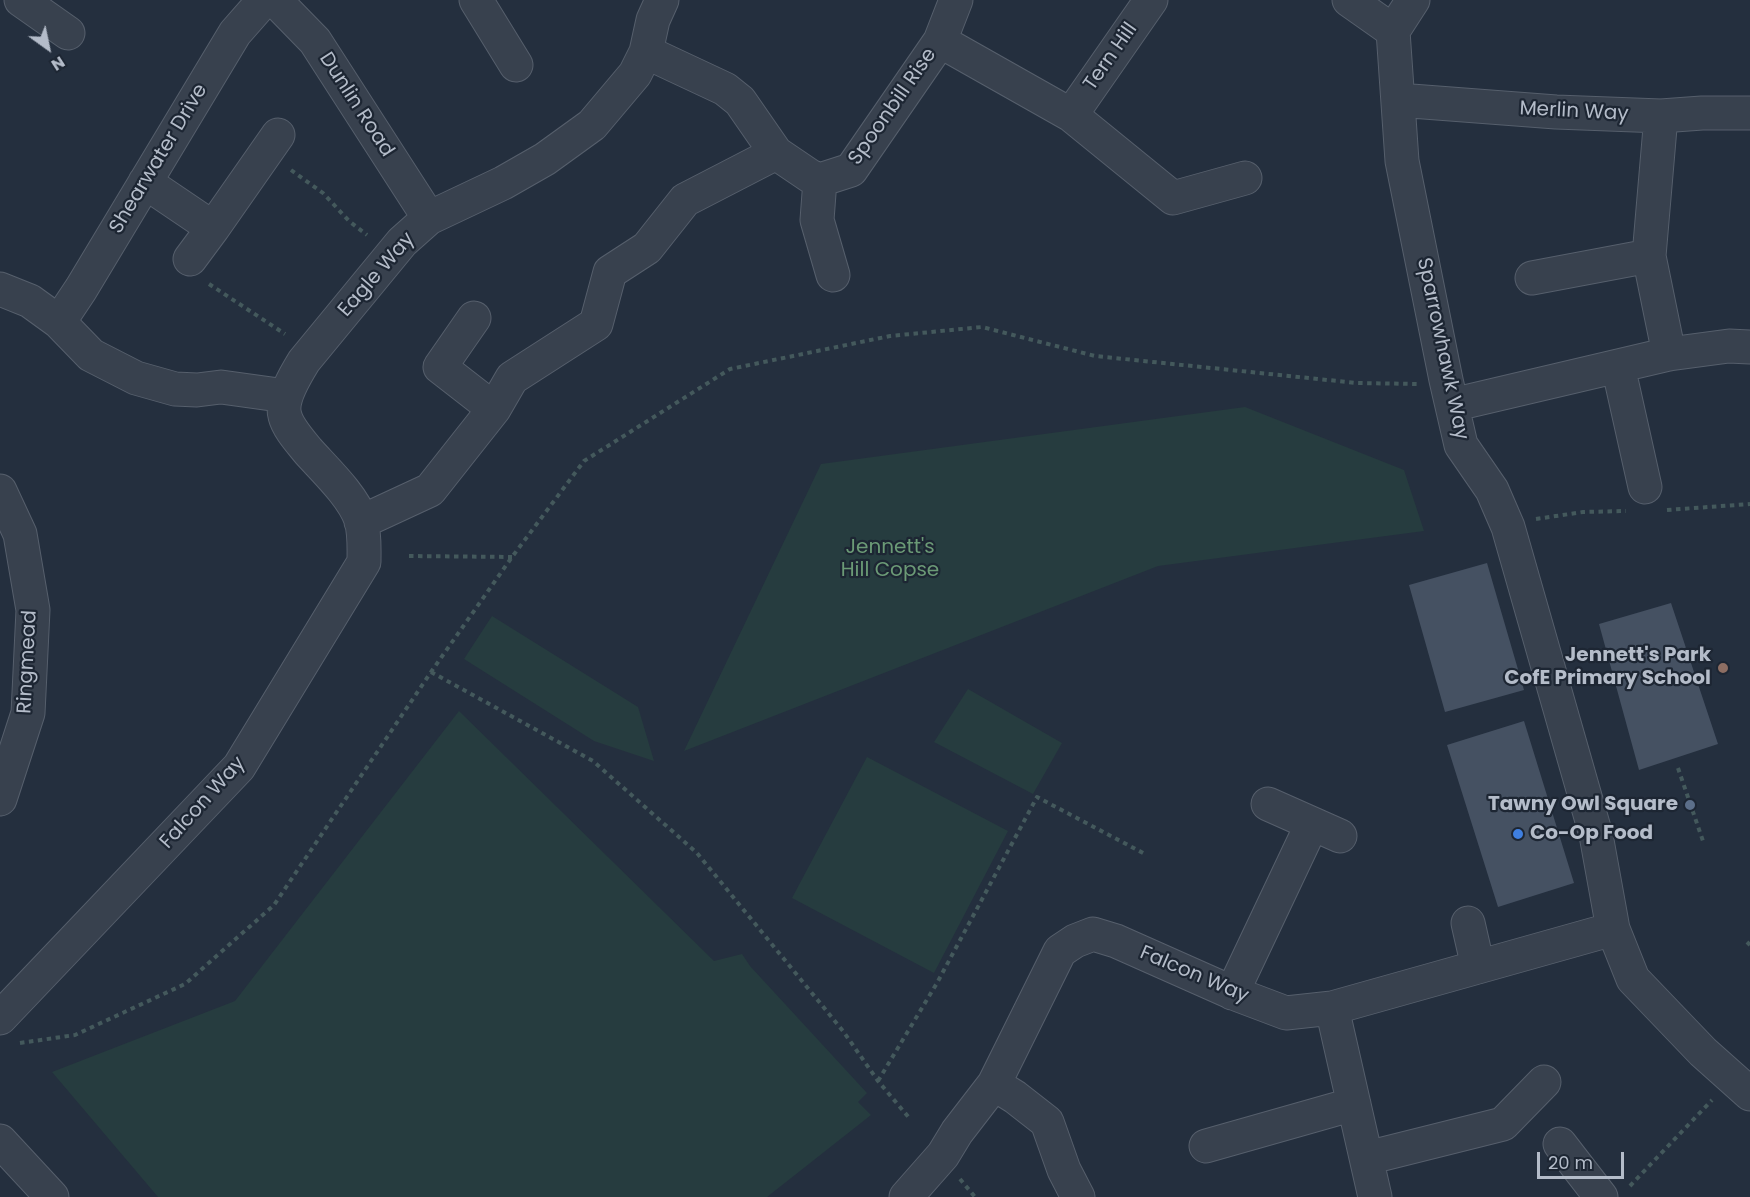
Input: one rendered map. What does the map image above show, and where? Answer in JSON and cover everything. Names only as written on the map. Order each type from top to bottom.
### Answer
[{"type":"street","name":"Shearwater Drive","points":[[59,322],[235,33],[264,0]]},
{"type":"street","name":"Dunlin Road","points":[[275,0],[315,41],[429,218]]},
{"type":"street","points":[[476,0],[516,65]]},
{"type":"street","name":"Eagle Way","points":[[286,396],[304,360],[402,242],[429,218],[503,183],[545,159],[592,125],[635,74],[646,52],[662,0]]},
{"type":"street","points":[[940,41],[956,0]]},
{"type":"street","name":"Tern Hill","points":[[1071,115],[1151,0]]},
{"type":"street","points":[[1349,0],[1393,31],[1413,0]]},
{"type":"street","points":[[30,2],[68,33]]},
{"type":"street","name":"Sparrowhawk Way","points":[[1393,31],[1402,161],[1461,445],[1492,490],[1508,527],[1596,835],[1613,929],[1633,979],[1703,1052],[1750,1094]]},
{"type":"street","name":"Spoonbill Rise","points":[[820,180],[851,170],[940,41],[1071,115],[1173,198],[1245,178]]},
{"type":"street","points":[[646,52],[725,89],[740,101],[776,153],[810,176],[820,180],[817,220],[833,275]]},
{"type":"street","name":"Merlin Way","points":[[1398,100],[1556,112],[1661,116],[1750,113]]},
{"type":"street","points":[[1661,116],[1650,256],[1669,354]]},
{"type":"street","points":[[190,259],[272,144]]},
{"type":"street","points":[[0,290],[30,301],[59,322],[91,356],[156,385],[197,390],[221,387],[286,396],[284,415],[298,439],[355,507],[361,522],[430,490],[494,409],[512,378],[596,324],[610,272],[647,248],[685,200],[776,153]]},
{"type":"street","points":[[145,182],[213,228]]},
{"type":"street","points":[[1532,278],[1650,256]]},
{"type":"street","points":[[474,318],[440,368],[494,409]]},
{"type":"street","points":[[1452,405],[1669,354],[1729,346],[1750,347]]},
{"type":"street","points":[[1618,366],[1646,487]]},
{"type":"street","name":"Ringmead","points":[[0,491],[20,534],[33,610],[28,713],[0,799]]},
{"type":"street","name":"Falcon Way","points":[[7,1031],[239,767],[364,562],[365,540],[361,522]]},
{"type":"street","points":[[1232,993],[1326,830],[1268,804]]},
{"type":"street","points":[[1468,923],[1478,967]]},
{"type":"street","name":"Falcon Way","points":[[906,1197],[943,1155],[957,1132],[994,1084],[1060,951],[1075,940],[1093,934],[1116,941],[1232,993],[1286,1013],[1332,1008],[1613,929]]},
{"type":"street","points":[[1332,1008],[1375,1197]]},
{"type":"street","points":[[1367,1158],[1503,1124],[1544,1082]]},
{"type":"street","points":[[994,1084],[1047,1122],[1064,1170],[1078,1197]]},
{"type":"street","points":[[1206,1146],[1354,1104]]},
{"type":"street","points":[[0,1141],[52,1197]]},
{"type":"street","points":[[1560,1144],[1614,1193]]},
{"type":"path","points":[[272,144],[367,235]]},
{"type":"path","points":[[190,259],[208,283],[287,335]]},
{"type":"path","points":[[7,1031],[75,1035],[184,984],[274,905],[431,672],[512,557],[584,461],[730,369],[891,336],[982,327],[1095,356],[1357,383],[1423,384]]},
{"type":"path","points":[[409,556],[512,557]]},
{"type":"path","points":[[431,672],[593,760],[697,853],[843,1031],[878,1081],[911,1120]]},
{"type":"path","points":[[1678,768],[1704,844]]},
{"type":"path","points":[[878,1081],[938,983],[1037,797],[1144,854]]},
{"type":"path","points":[[1614,1193],[1718,1094]]},
{"type":"path","points":[[958,1176],[975,1197]]},
{"type":"green space","name":"Jennett's Hill Copse","points":[[1245,407],[1404,470],[1424,531],[1158,566],[684,751],[821,464]]},
{"type":"green space","points":[[492,616],[638,707],[654,761],[594,741],[464,659]]},
{"type":"green space","points":[[968,689],[1062,743],[1033,794],[934,742]]},
{"type":"green space","points":[[459,711],[714,961],[742,954],[750,966],[867,1093],[858,1102],[871,1115],[767,1197],[158,1197],[52,1072],[235,1001]]},
{"type":"green space","points":[[867,757],[1008,831],[934,973],[792,898]]},
{"type":"building","points":[[1487,563],[1524,690],[1445,712],[1409,585]]},
{"type":"building","points":[[1671,603],[1718,744],[1639,770],[1599,624]]},
{"type":"building","points":[[1524,721],[1574,883],[1498,907],[1447,745]]},
{"type":"place","name":"Jennett's Park CofE Primary School","points":[[1723,668]]},
{"type":"place","name":"Tawny Owl Square","points":[[1690,805]]},
{"type":"place","name":"Co-Op Food","points":[[1518,834]]}]
